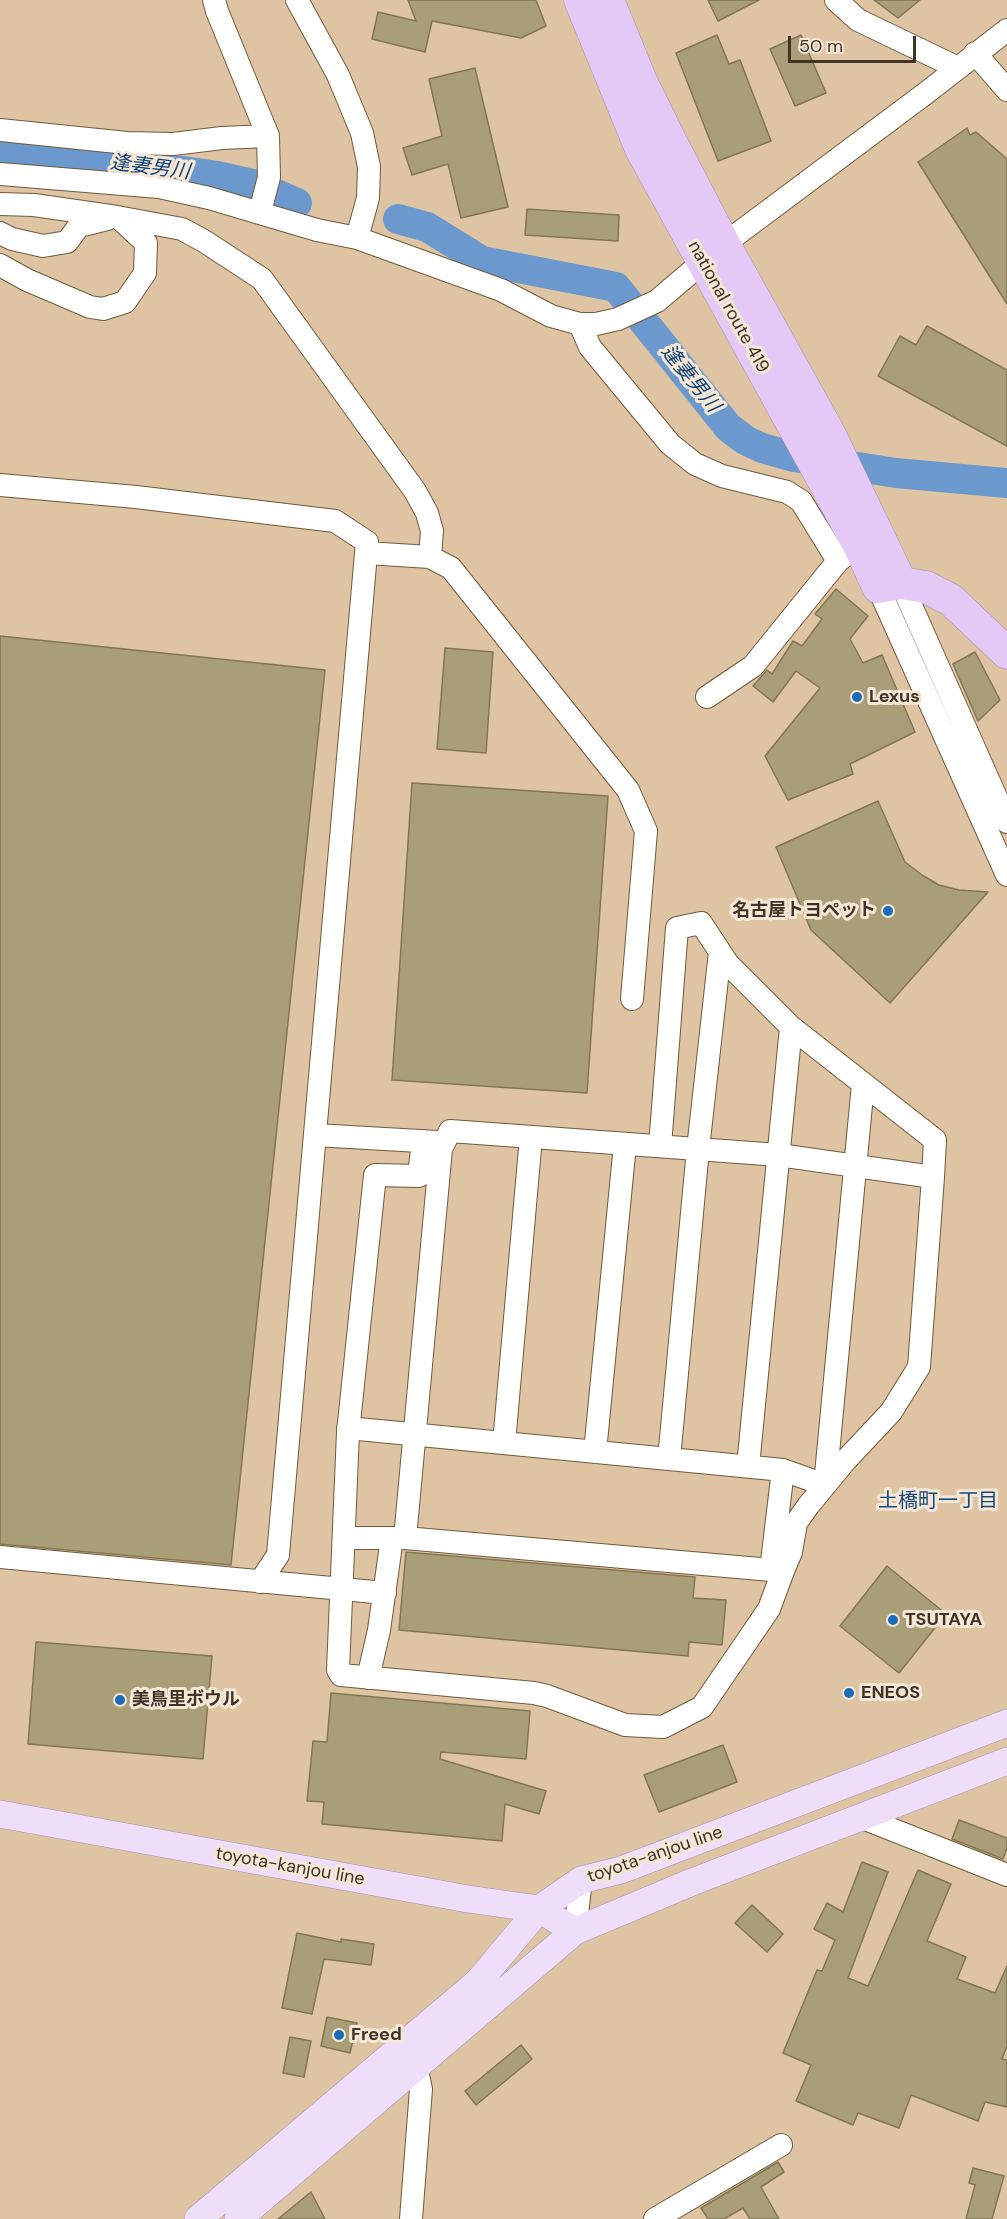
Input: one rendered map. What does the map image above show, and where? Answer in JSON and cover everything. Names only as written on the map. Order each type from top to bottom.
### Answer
[{"type":"highway","name":"national route 419","points":[[580,0],[641,149],[713,252],[828,431],[841,487],[848,553],[890,585]]},
{"type":"highway","name":"national route 419","points":[[608,0],[713,252],[794,428],[841,487],[890,585]]},
{"type":"highway","points":[[890,585],[926,587],[951,600],[1007,653]]},
{"type":"main road","name":"toyota-anjou line","points":[[198,2219],[478,1982],[539,1909],[581,1881],[621,1870],[1007,1723]]},
{"type":"main road","name":"toyota-anjou line","points":[[238,2219],[575,1931],[692,1882],[1007,1761]]},
{"type":"main road","name":"toyota-kanjou line","points":[[0,1814],[468,1899],[539,1909],[575,1931]]},
{"type":"street","points":[[214,0],[267,136],[269,177],[262,206]]},
{"type":"street","points":[[297,0],[338,75],[362,133],[369,167],[368,198],[357,238]]},
{"type":"street","points":[[836,0],[858,20],[957,68]]},
{"type":"street","points":[[0,174],[159,187],[262,206],[317,230],[357,238],[501,290],[551,316],[588,324],[618,319],[657,301],[713,252],[1007,30]]},
{"type":"street","points":[[975,53],[1007,90]]},
{"type":"street","points":[[0,130],[150,144],[267,136]]},
{"type":"street","points":[[0,204],[34,205],[117,216],[182,229],[262,279],[415,491],[427,513],[432,531],[430,557]]},
{"type":"street","points":[[0,233],[12,239],[43,246],[67,242],[79,226],[117,216]]},
{"type":"street","points":[[0,265],[27,280],[90,307],[103,309],[125,302],[145,273],[146,243],[117,216]]},
{"type":"street","points":[[588,324],[590,347],[670,444],[695,464],[722,476],[787,492],[801,501],[848,553],[753,666],[707,697]]},
{"type":"street","points":[[0,485],[136,497],[335,521],[367,542],[278,1555],[260,1582]]},
{"type":"street","points":[[366,553],[430,557],[451,568],[628,790],[646,831],[632,999]]},
{"type":"street","points":[[890,585],[1007,822]]},
{"type":"street","points":[[890,585],[1007,875]]},
{"type":"street","points":[[660,1146],[677,928],[701,923],[728,963],[790,1027],[935,1140],[919,1367],[891,1412],[825,1485],[796,1523],[791,1552],[777,1571]]},
{"type":"street","points":[[669,1459],[698,1149],[720,952]]},
{"type":"street","points":[[748,1466],[790,1027]]},
{"type":"street","points":[[825,1485],[863,1084]]},
{"type":"street","points":[[315,1135],[434,1142],[450,1131],[779,1155],[933,1177]]},
{"type":"street","points":[[504,1443],[531,1137]]},
{"type":"street","points":[[368,1678],[399,1538],[415,1435],[429,1177],[441,1149],[434,1142]]},
{"type":"street","points":[[595,1452],[625,1144]]},
{"type":"street","points":[[429,1177],[375,1175],[348,1430],[338,1670],[341,1675],[534,1693],[625,1725],[663,1727],[702,1707],[769,1609],[777,1571],[783,1470]]},
{"type":"street","points":[[348,1430],[783,1470],[825,1485]]},
{"type":"street","points":[[344,1538],[399,1538],[777,1571]]},
{"type":"street","points":[[0,1557],[385,1593]]},
{"type":"street","points":[[863,1818],[1007,1875]]},
{"type":"street","points":[[575,1931],[581,1881]]},
{"type":"street","points":[[411,2219],[421,2090],[416,2066]]},
{"type":"street","points":[[655,2219],[781,2145]]},
{"type":"building","points":[[408,0],[536,0],[546,26],[521,38],[432,21],[425,52],[372,39],[378,12],[416,21]]},
{"type":"building","points":[[708,0],[759,0],[718,21]]},
{"type":"building","points":[[874,0],[920,0],[898,18]]},
{"type":"building","points":[[717,35],[729,64],[740,60],[771,141],[718,161],[676,53]]},
{"type":"building","points":[[801,35],[826,93],[795,106],[770,49]]},
{"type":"building","points":[[475,68],[508,207],[461,218],[448,164],[412,175],[403,148],[442,136],[429,79]]},
{"type":"building","points":[[967,128],[970,135],[976,132],[1007,159],[1007,304],[918,162]]},
{"type":"building","points":[[527,209],[619,215],[618,241],[525,235]]},
{"type":"building","points":[[927,326],[1007,370],[1007,446],[878,376],[900,336],[916,345]]},
{"type":"building","name":"Lexus","points":[[836,589],[868,616],[850,639],[863,663],[882,655],[915,732],[850,764],[853,774],[788,800],[765,756],[820,688],[796,671],[773,702],[753,686],[767,670],[772,674],[793,641],[802,646],[822,619],[815,614]]},
{"type":"building","points":[[0,636],[325,670],[231,1565],[0,1544]]},
{"type":"building","points":[[445,648],[493,652],[486,753],[437,749]]},
{"type":"building","points":[[975,652],[1000,700],[978,721],[953,664]]},
{"type":"building","points":[[412,783],[608,796],[587,1093],[392,1080]]},
{"type":"building","name":"名古屋トヨペット","points":[[878,801],[905,862],[939,885],[959,890],[988,892],[890,1003],[811,930],[776,847]]},
{"type":"building","points":[[406,1552],[695,1577],[693,1598],[726,1600],[722,1645],[689,1642],[688,1656],[399,1630]]},
{"type":"building","name":"TSUTAYA","points":[[887,1566],[946,1614],[899,1673],[840,1626]]},
{"type":"building","name":"美鳥里ボウル","points":[[36,1642],[212,1656],[203,1759],[28,1744]]},
{"type":"building","points":[[331,1693],[530,1711],[526,1759],[441,1752],[440,1759],[546,1791],[539,1814],[505,1804],[502,1841],[322,1824],[324,1802],[307,1801],[313,1741],[327,1742]]},
{"type":"building","points":[[723,1745],[737,1782],[659,1812],[644,1775]]},
{"type":"building","points":[[959,1820],[1007,1838],[1007,1848],[1003,1859],[952,1839]]},
{"type":"building","points":[[862,1862],[888,1872],[848,1978],[868,1986],[918,1870],[951,1884],[927,1941],[966,1957],[957,1979],[995,1993],[1007,1966],[1007,2046],[1002,2059],[1007,2060],[1007,2107],[985,2102],[978,2121],[911,2095],[899,2128],[858,2113],[853,2125],[796,2101],[811,2065],[783,2053],[817,1970],[822,1971],[835,1940],[814,1929],[827,1903],[843,1912]]},
{"type":"building","points":[[752,1905],[783,1934],[767,1952],[735,1923]]},
{"type":"building","points":[[297,1933],[341,1942],[341,1939],[374,1944],[371,1965],[324,1959],[312,2014],[282,2008]]},
{"type":"building","name":"Freed","points":[[327,2017],[357,2023],[350,2053],[321,2046]]},
{"type":"building","points":[[290,2037],[311,2041],[304,2077],[283,2073]]},
{"type":"building","points":[[521,2045],[532,2059],[476,2105],[465,2091]]},
{"type":"building","points":[[778,2162],[784,2172],[761,2187],[779,2219],[750,2219],[743,2208],[724,2219],[708,2219],[701,2208]]},
{"type":"building","points":[[973,2168],[1004,2176],[992,2219],[966,2219],[975,2185],[969,2183]]},
{"type":"building","points":[[311,2192],[325,2219],[278,2219]]},
{"type":"waterway","name":"逢妻男川","points":[[0,151],[113,167],[183,171],[218,176],[253,184],[297,203]]},
{"type":"waterway","name":"逢妻男川","points":[[398,219],[427,227],[482,261],[616,287],[728,427],[745,440],[762,448],[794,457],[896,473],[1007,483]]},
{"type":"place","name":"Lexus","points":[[857,697]]},
{"type":"place","name":"名古屋トヨペット","points":[[888,911]]},
{"type":"place","name":"TSUTAYA","points":[[893,1620]]},
{"type":"place","name":"ENEOS","points":[[849,1693]]},
{"type":"place","name":"美鳥里ボウル","points":[[120,1700]]},
{"type":"place","name":"Freed","points":[[339,2035]]},
{"type":"district","name":"土橋町一丁目","points":[[938,1502]]}]
